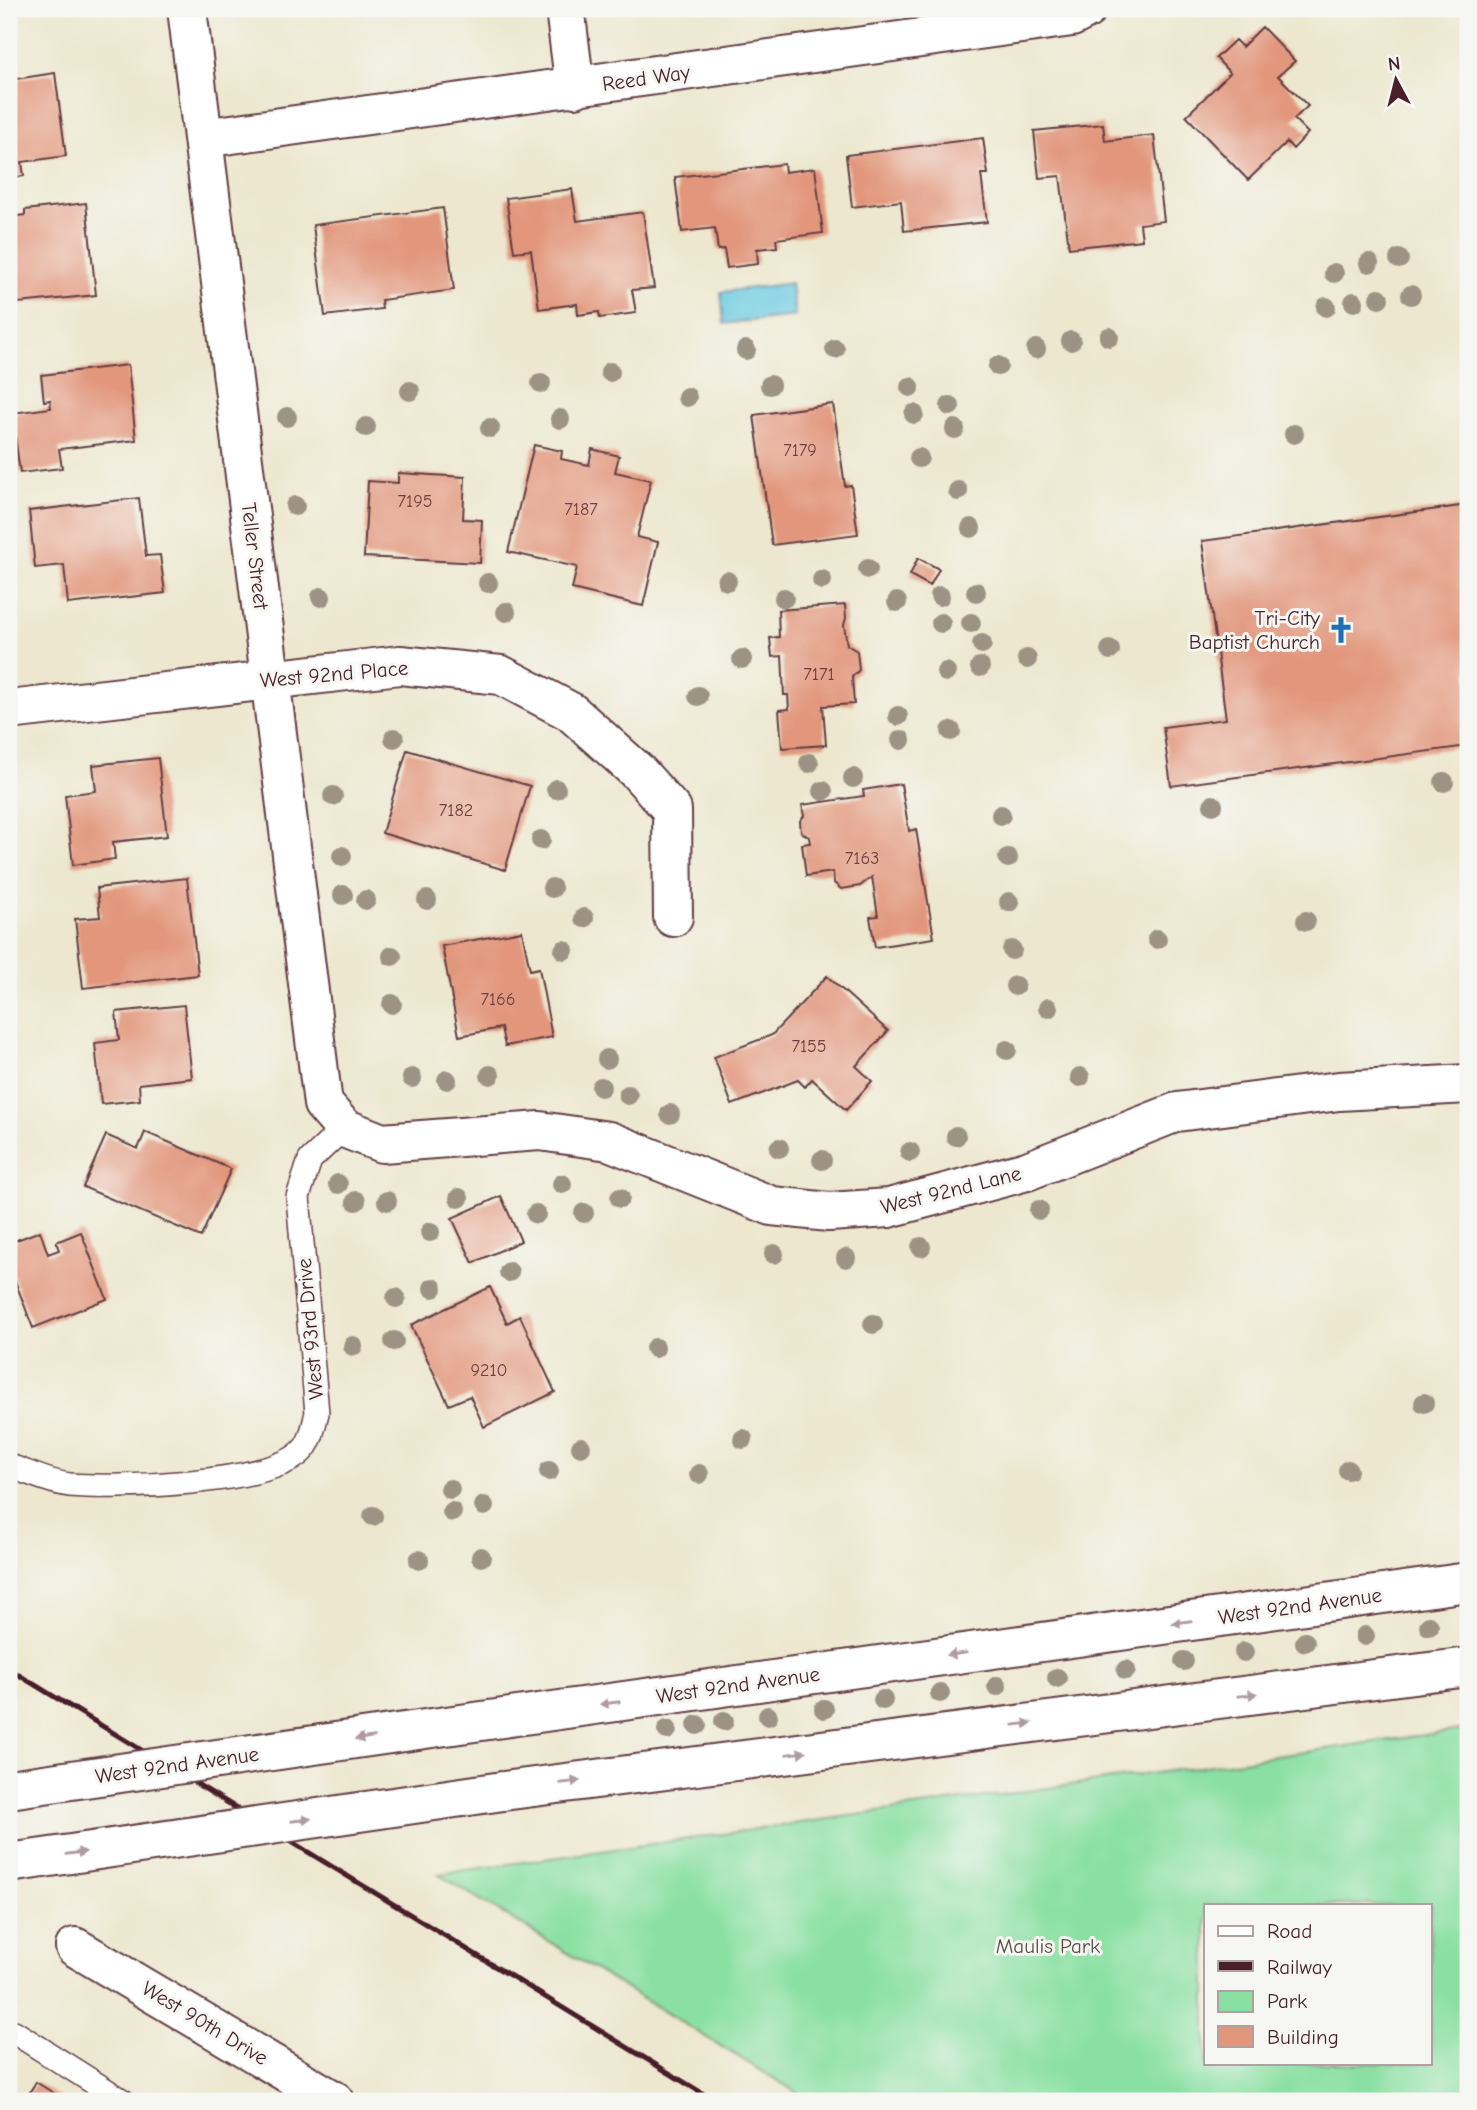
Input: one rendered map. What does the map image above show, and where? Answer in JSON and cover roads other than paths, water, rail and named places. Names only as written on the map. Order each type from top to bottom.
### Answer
[{"type":"street","name":"Teller Street","points":[[187,9],[271,679],[333,1116]]},
{"type":"street","points":[[565,9],[575,88]]},
{"type":"street","name":"Reed Way","points":[[203,138],[1072,17],[1087,9]]},
{"type":"street","name":"West 92nd Place","points":[[9,710],[400,665],[501,675],[571,712],[638,772],[672,810],[673,918]]},
{"type":"street","name":"West 92nd Lane","points":[[333,1116],[382,1143],[540,1131],[609,1141],[772,1206],[829,1212],[889,1208],[1027,1171],[1177,1112],[1339,1091],[1468,1083]]},
{"type":"street","name":"West 92nd Avenue","points":[[9,1789],[1468,1582]]},
{"type":"street","points":[[9,1863],[503,1791],[1468,1667]]},
{"type":"street","name":"West 90th Drive","points":[[75,1947],[335,2101]]},
{"type":"lane","name":"West 93rd Drive","points":[[9,1466],[67,1485],[128,1488],[203,1481],[267,1468],[299,1455],[309,1443],[317,1413],[298,1197],[310,1160],[333,1116]]},
{"type":"lane","points":[[9,2031],[123,2101]]},
{"type":"water","points":[[791,283],[795,316],[724,324],[721,292]]},
{"type":"railway","points":[[9,1669],[715,2101]]},
{"type":"place","name":"Tri-City Baptist Church","points":[[1341,630]]},
{"type":"park label","name":"Maulis Park","points":[[1048,1946]]}]
